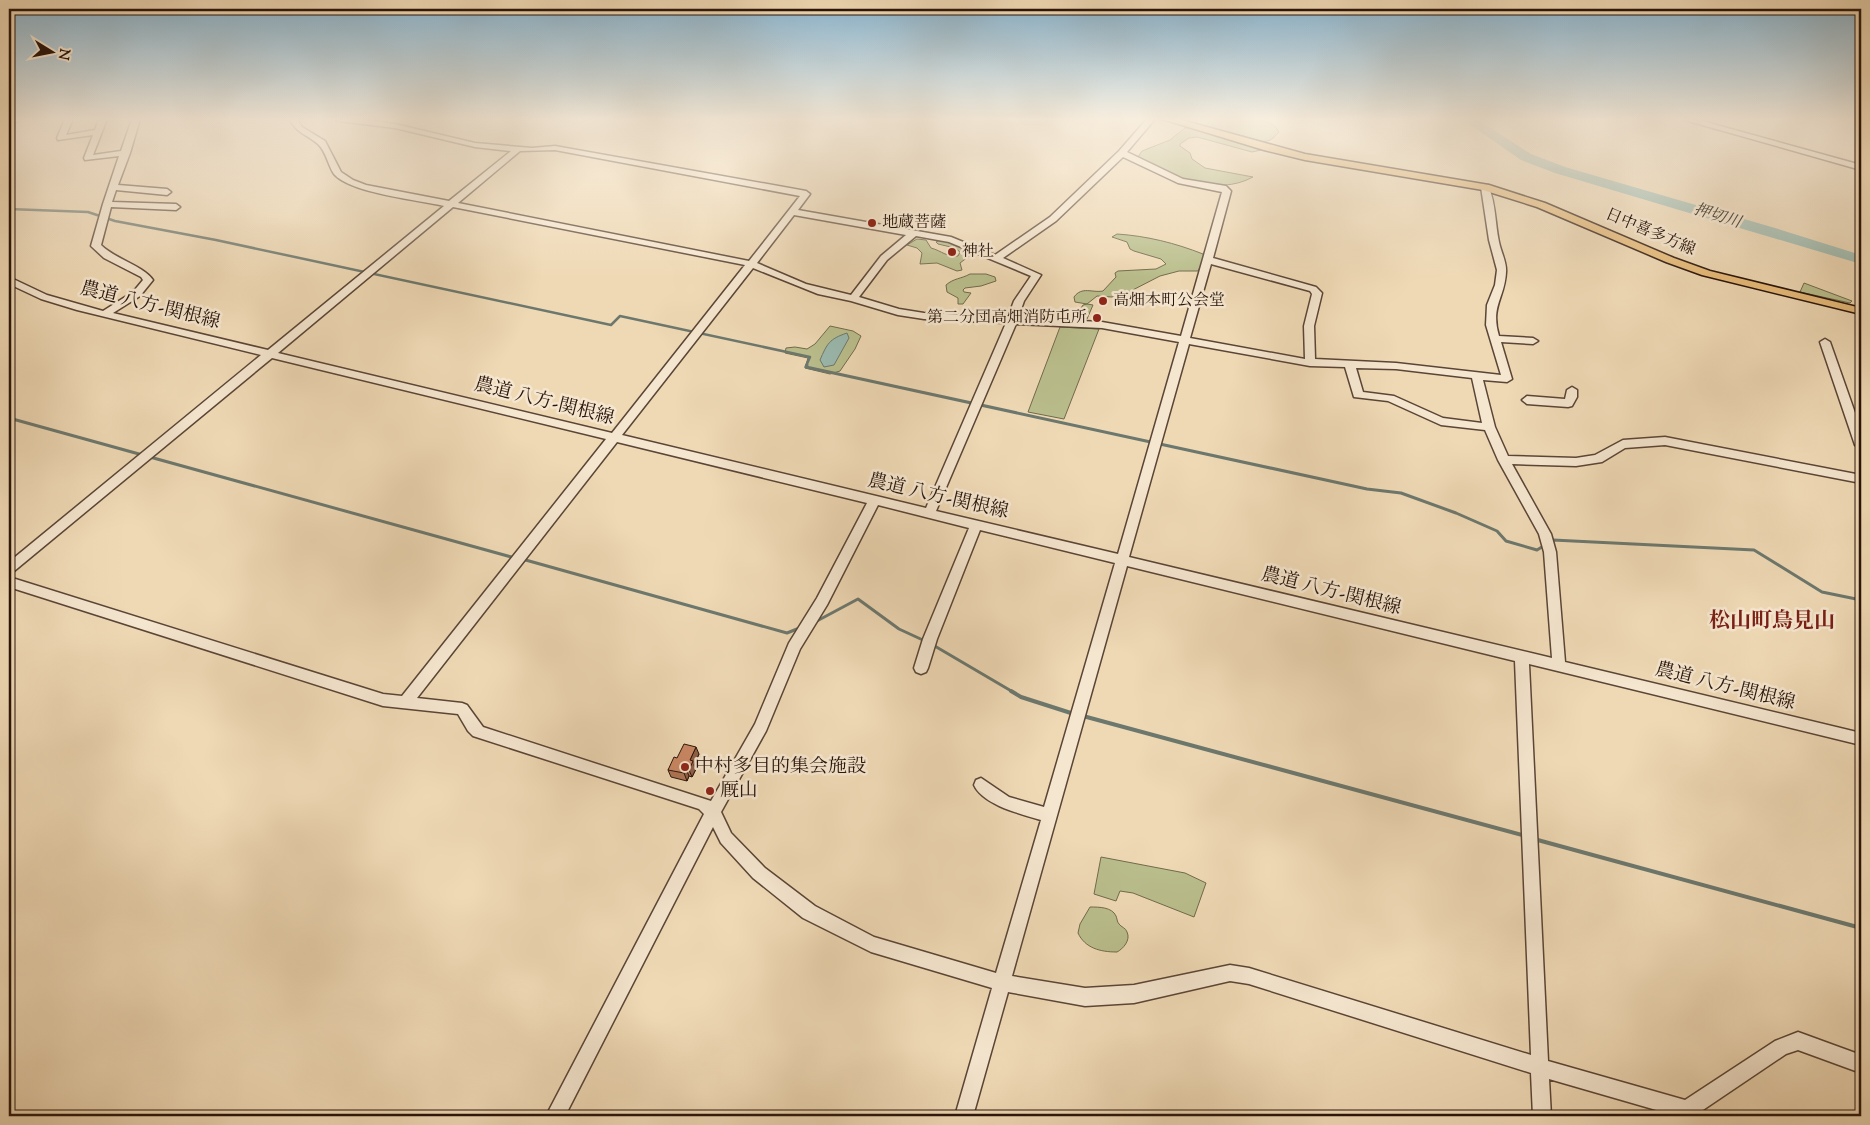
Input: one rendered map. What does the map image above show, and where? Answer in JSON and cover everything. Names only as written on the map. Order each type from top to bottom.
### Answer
[{"type":"main road","name":"日中喜多方線","points":[[1392,172],[1485,187],[1542,205],[1670,260],[1706,273],[1861,311]]},
{"type":"street","points":[[105,314],[137,293],[147,284],[148,280],[145,275],[107,256],[96,246],[107,204],[119,172]]},
{"type":"street","points":[[338,172],[350,182],[364,187],[752,264],[803,286],[853,298],[898,312],[924,316],[1102,325],[1310,363],[1404,366],[1477,377],[1507,379],[1491,325],[1492,305],[1500,285],[1502,270],[1494,240],[1485,187]]},
{"type":"street","points":[[9,569],[490,172]]},
{"type":"street","points":[[405,703],[806,194],[683,172]]},
{"type":"street","points":[[997,258],[1052,220],[1103,172]]},
{"type":"street","points":[[964,1116],[1228,191],[1223,188],[1181,181],[1161,172]]},
{"type":"street","points":[[113,187],[168,192]]},
{"type":"street","points":[[107,204],[176,207]]},
{"type":"street","points":[[793,212],[951,240],[1036,275],[1019,301],[929,514]]},
{"type":"street","points":[[853,298],[884,258],[913,234]]},
{"type":"street","points":[[1208,260],[1313,289],[1317,293],[1309,326],[1310,363]]},
{"type":"street","name":"農道 八方-関根線","points":[[9,280],[52,300],[105,314],[1861,739]]},
{"type":"street","points":[[1494,340],[1533,341]]},
{"type":"street","points":[[1825,342],[1861,445]]},
{"type":"street","points":[[1350,365],[1358,395],[1390,398],[1440,421],[1489,427]]},
{"type":"street","points":[[1477,377],[1489,427],[1531,512],[1545,534],[1550,552],[1558,666]]},
{"type":"street","points":[[1527,400],[1568,403],[1572,397],[1572,390]]},
{"type":"street","points":[[1504,460],[1576,462],[1598,459],[1623,444],[1664,441],[1861,479]]},
{"type":"street","points":[[555,1116],[713,812],[761,727],[794,647],[822,601],[874,501]]},
{"type":"street","points":[[921,668],[930,639],[976,525]]},
{"type":"street","points":[[9,582],[383,700],[462,709],[467,714],[470,727],[478,732],[704,804],[713,812],[726,838],[759,873],[809,912],[871,944],[1002,983],[1085,997],[1134,994],[1230,973],[1249,976],[1539,1067],[1687,1110],[1781,1047],[1798,1041],[1861,1064]]},
{"type":"street","points":[[1522,658],[1542,1116]]},
{"type":"street","points":[[981,785],[1005,802],[1050,816]]},
{"type":"green space","points":[[1167,172],[1224,172],[1253,177],[1239,183],[1210,185]]},
{"type":"green space","points":[[1117,234],[1139,236],[1171,243],[1203,254],[1205,258],[1198,271],[1179,271],[1160,276],[1123,295],[1112,297],[1097,296],[1087,304],[1075,302],[1074,297],[1084,291],[1103,291],[1116,277],[1115,273],[1118,271],[1156,269],[1166,264],[1161,259],[1130,249],[1127,242],[1112,237]]},
{"type":"green space","points":[[917,239],[926,240],[931,248],[950,256],[958,256],[960,252],[955,248],[936,242],[940,240],[948,241],[976,251],[960,263],[962,270],[957,271],[937,263],[920,264],[922,253],[917,248],[907,245]]},
{"type":"green space","points":[[970,274],[986,274],[995,277],[996,281],[981,286],[965,288],[964,292],[971,293],[963,304],[958,304],[958,298],[947,292],[946,285]]},
{"type":"green space","points":[[1804,283],[1852,301],[1850,303],[1800,292]]},
{"type":"green space","points":[[1083,305],[1093,305],[1087,319],[1079,319],[1077,314]]},
{"type":"green space","points":[[830,326],[853,331],[861,336],[855,349],[840,371],[830,374],[805,368],[808,358],[785,353],[786,348],[807,349],[815,344]]},
{"type":"green space","points":[[1060,327],[1099,329],[1064,419],[1028,412]]},
{"type":"green space","points":[[1101,857],[1185,873],[1206,883],[1194,917],[1133,893],[1120,891],[1116,901],[1094,894]]},
{"type":"green space","points":[[1090,907],[1105,908],[1112,911],[1118,923],[1126,931],[1128,935],[1127,941],[1119,951],[1099,950],[1089,946],[1081,938],[1078,933],[1080,924]]},
{"type":"water","points":[[847,333],[849,338],[834,365],[824,367],[820,360],[827,346],[832,340]]},
{"type":"building","points":[[684,744],[696,747],[690,760],[693,761],[689,770],[686,769],[684,773],[668,770],[674,757],[677,758]]},
{"type":"waterway","name":"押切川","points":[[1565,172],[1770,231],[1861,260]]},
{"type":"waterway","points":[[9,209],[88,212],[115,221],[216,240],[611,325],[620,316],[810,357],[806,366]]},
{"type":"waterway","points":[[807,365],[806,367],[1367,489],[1401,493],[1456,513],[1497,531],[1506,541],[1537,550],[1545,545]]},
{"type":"waterway","points":[[9,418],[515,558]]},
{"type":"waterway","points":[[1550,542],[1553,540],[1754,550],[1822,592],[1861,600]]},
{"type":"waterway","points":[[522,559],[787,633],[802,627]]},
{"type":"waterway","points":[[815,622],[858,599],[899,629],[925,641]]},
{"type":"waterway","points":[[933,645],[1013,692]]},
{"type":"waterway","points":[[1011,691],[1021,697],[1074,714]]},
{"type":"waterway","points":[[1083,716],[1526,836]]},
{"type":"waterway","points":[[1534,839],[1861,928]]},
{"type":"place","name":"地蔵菩薩","points":[[872,223]]},
{"type":"place","name":"神社","points":[[952,252]]},
{"type":"place","name":"高畑本町公会堂","points":[[1103,301]]},
{"type":"place","name":"第二分団高畑消防屯所","points":[[1097,318]]},
{"type":"place","name":"中村多目的集会施設","points":[[685,767]]},
{"type":"place","name":"厩山","points":[[710,791]]},
{"type":"district","name":"松山町鳥見山","points":[[1772,622]]}]
